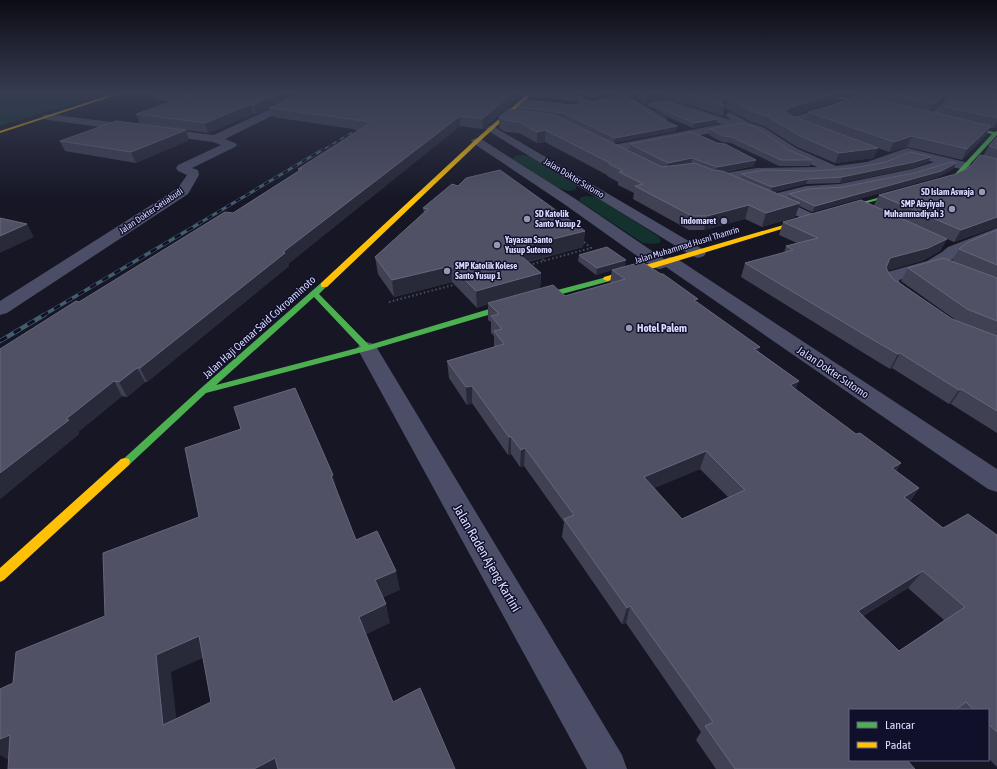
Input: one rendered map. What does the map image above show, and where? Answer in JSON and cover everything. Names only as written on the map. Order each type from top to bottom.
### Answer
[{"type":"main road","points":[[0,132],[10,129]]},
{"type":"main road","name":"Jalan Haji Oemar Said Cokroaminoto","points":[[0,576],[203,392],[315,294],[490,129]]},
{"type":"main road","points":[[977,129],[996,133]]},
{"type":"main road","name":"Jalan Muhammad Husni Thamrin","points":[[203,392],[367,348],[515,304],[665,263],[811,218],[944,181],[957,175],[996,133]]},
{"type":"main road","points":[[315,294],[367,348]]},
{"type":"street","points":[[138,129],[214,139],[239,129]]},
{"type":"street","name":"Jalan Dokter Sutomo","points":[[492,129],[698,253]]},
{"type":"street","points":[[681,129],[705,140]]},
{"type":"street","points":[[613,149],[716,129]]},
{"type":"street","points":[[761,129],[792,150],[834,169]]},
{"type":"street","name":"Jalan Dokter Setiabudi","points":[[0,309],[183,190],[193,175],[193,172],[182,168],[231,146],[214,139]]},
{"type":"street","name":"Jalan Dokter Sutomo","points":[[477,141],[997,482]]},
{"type":"street","points":[[599,143],[627,156]]},
{"type":"street","points":[[874,152],[888,158]]},
{"type":"street","points":[[692,170],[712,179],[744,173],[776,170],[834,169],[866,166],[879,163],[888,158],[907,152],[947,162],[986,163]]},
{"type":"street","points":[[757,160],[776,170]]},
{"type":"street","points":[[770,199],[806,190],[840,188],[914,172],[947,162]]},
{"type":"street","points":[[721,178],[742,187]]},
{"type":"street","points":[[756,193],[811,218]]},
{"type":"street","points":[[857,205],[877,215]]},
{"type":"street","points":[[920,306],[890,284],[890,277],[936,263],[949,255],[947,247],[997,233]]},
{"type":"street","points":[[936,263],[956,272]]},
{"type":"street","name":"Jalan Raden Ajeng Kartini","points":[[367,348],[608,769]]},
{"type":"path","points":[[526,266],[591,248],[579,239]]},
{"type":"path","points":[[535,253],[545,261]]},
{"type":"path","points":[[527,260],[533,264]]},
{"type":"path","points":[[389,302],[462,283]]},
{"type":"green space","points":[[515,156],[529,156],[577,186],[575,190],[569,191],[558,188],[513,159]]},
{"type":"green space","points":[[581,197],[597,197],[659,237],[661,240],[659,243],[643,243],[579,201]]},
{"type":"building","points":[[94,129],[186,130],[131,152],[60,141]]},
{"type":"building","points":[[361,129],[443,129],[283,252],[285,253],[140,368],[137,368],[119,382],[114,381],[66,419],[69,420],[0,473],[0,349],[76,301],[79,302],[225,212],[233,213],[302,169],[298,169]]},
{"type":"building","points":[[531,129],[584,129],[662,167],[695,163],[713,170],[722,171],[800,203],[766,213],[749,205],[707,216],[692,216],[635,186],[643,184],[619,172],[623,171],[609,164],[610,163],[545,130],[537,132]]},
{"type":"building","points":[[596,129],[662,129],[615,138]]},
{"type":"building","points":[[710,129],[759,129],[789,150],[812,160],[781,160],[732,137],[724,136]]},
{"type":"building","points":[[788,129],[827,129],[878,148],[839,153],[800,136]]},
{"type":"building","points":[[856,129],[988,129],[967,149],[912,136],[894,142]]},
{"type":"building","points":[[692,132],[717,143],[725,144],[756,160],[717,167],[692,158],[668,163],[630,144]]},
{"type":"building","points":[[997,137],[997,149],[989,146]]},
{"type":"building","points":[[910,152],[931,157],[842,177],[808,179],[772,187],[741,174],[765,170],[810,171],[853,168],[886,162]]},
{"type":"building","points":[[980,155],[997,159],[997,217],[961,230],[879,195],[956,174],[969,168]]},
{"type":"building","points":[[951,162],[956,163],[941,171],[815,206],[789,194],[808,189],[843,187],[918,172]]},
{"type":"building","points":[[500,170],[585,231],[513,249],[541,273],[476,291],[451,266],[392,280],[375,257],[428,209],[423,208],[452,184],[458,186],[466,178]]},
{"type":"building","points":[[861,200],[947,239],[928,248],[890,258],[886,268],[892,278],[952,319],[997,336],[997,411],[961,389],[959,390],[900,353],[898,354],[870,338],[745,263],[793,250],[786,246],[818,238],[783,222]]},
{"type":"building","points":[[0,218],[27,224],[0,236]]},
{"type":"building","points":[[997,230],[997,265],[959,249],[968,242]]},
{"type":"building","points":[[607,247],[626,260],[597,268],[579,255]]},
{"type":"building","points":[[943,258],[997,278],[997,321],[967,309],[908,268]]},
{"type":"building","points":[[642,262],[663,274],[698,299],[694,300],[760,347],[754,349],[799,381],[790,385],[856,434],[860,433],[901,463],[892,468],[919,488],[904,497],[943,528],[968,514],[997,535],[997,732],[989,725],[989,709],[973,709],[966,702],[956,709],[849,709],[849,761],[908,761],[915,769],[735,769],[705,726],[713,722],[630,606],[627,608],[564,519],[574,515],[525,448],[521,450],[511,437],[509,437],[472,386],[466,387],[447,361],[504,344],[494,331],[502,329],[491,316],[499,314],[488,303],[553,285],[565,296],[625,279],[612,270]],"holes":[[[706,451],[745,490],[682,519],[644,477]],[[923,571],[965,607],[899,651],[858,611]]]},
{"type":"building","points":[[295,388],[333,475],[331,476],[356,540],[377,531],[396,571],[375,580],[386,604],[359,617],[393,702],[420,688],[455,769],[278,769],[275,758],[254,769],[8,769],[10,735],[0,739],[0,689],[13,683],[16,652],[105,616],[103,553],[199,517],[185,448],[241,429],[234,407]],"holes":[[[199,636],[211,702],[163,725],[156,655]]]},
{"type":"railway","points":[[321,151],[358,129]]},
{"type":"railway","points":[[198,224],[322,150]]},
{"type":"railway","points":[[42,316],[200,223]]},
{"type":"railway","points":[[0,341],[44,315]]},
{"type":"traffic: fast","points":[[975,129],[997,134]]},
{"type":"traffic: fast","points":[[861,204],[944,181],[957,175],[997,132]]},
{"type":"traffic: fast","points":[[203,391],[367,348],[522,302],[607,279]]},
{"type":"traffic: fast","points":[[125,462],[203,391],[324,285]]},
{"type":"traffic: fast","points":[[315,294],[367,348]]},
{"type":"traffic: slow","points":[[0,132],[10,129]]},
{"type":"traffic: slow","points":[[324,285],[491,129]]},
{"type":"traffic: slow","points":[[607,279],[861,204]]},
{"type":"traffic: slow","points":[[0,576],[125,462]]},
{"type":"place","name":"SD Islam Aswaja","points":[[982,192]]},
{"type":"place","name":"SMP Aisyiyah Muhammadiyah 3","points":[[952,209]]},
{"type":"place","name":"SD Katolik Santo Yusup 2","points":[[527,219]]},
{"type":"place","name":"Indomaret","points":[[724,221]]},
{"type":"place","name":"Yayasan Santo Yusup Sutomo","points":[[497,245]]},
{"type":"place","name":"SMP Katolik Kolese Santo Yusup 1","points":[[447,271]]},
{"type":"place","name":"Hotel Palem","points":[[629,328]]}]
